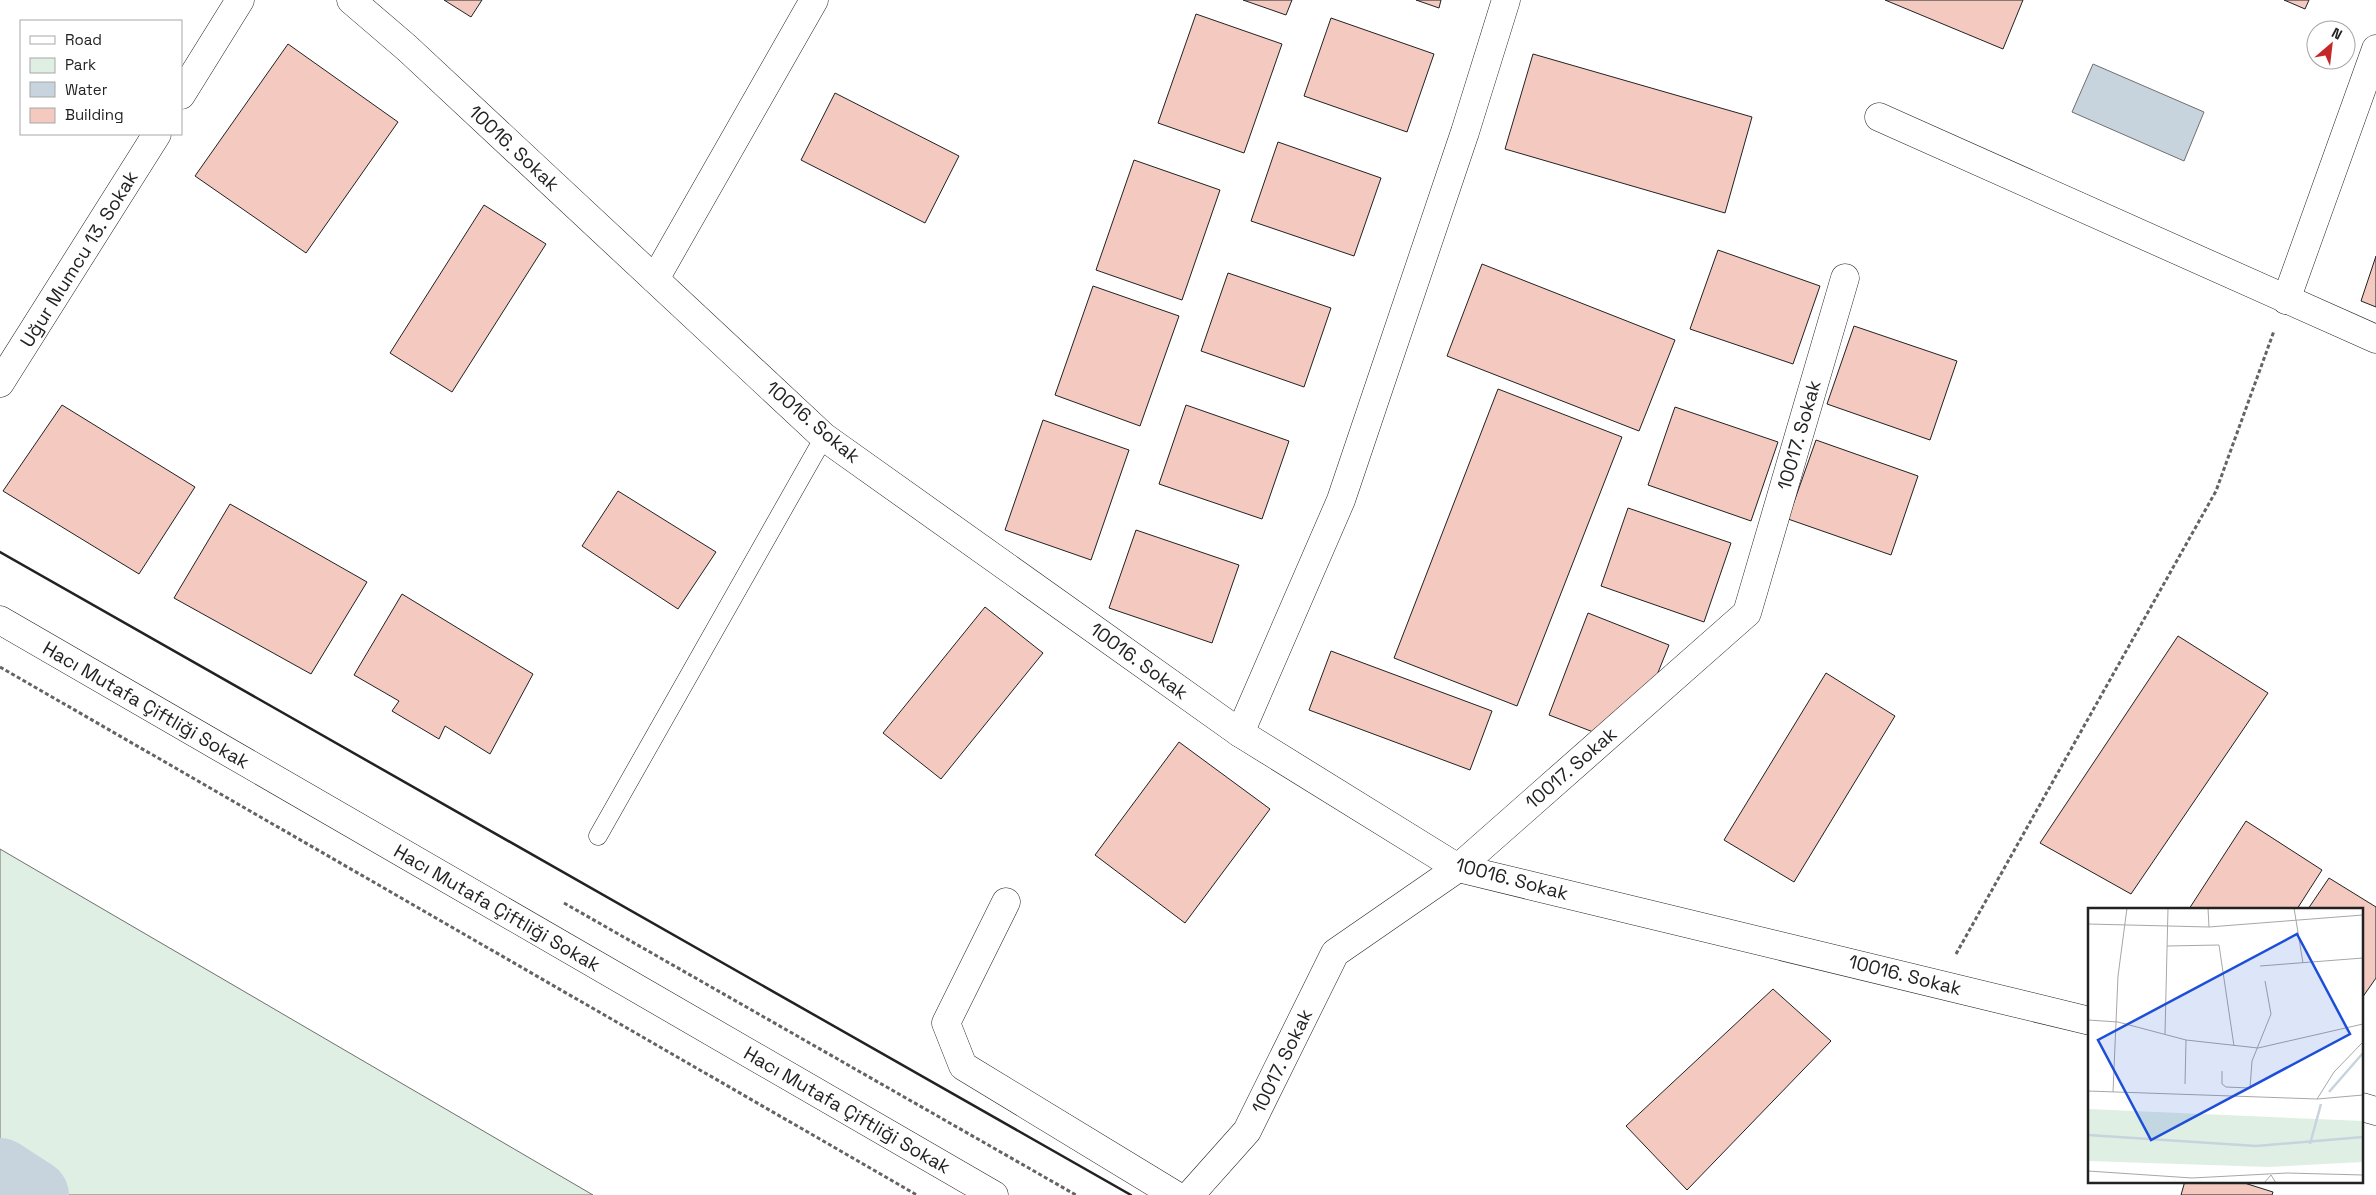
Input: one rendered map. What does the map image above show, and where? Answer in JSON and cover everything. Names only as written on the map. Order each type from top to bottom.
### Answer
[{"type":"street","points":[[182,93],[240,0]]},
{"type":"street","name":"10016. Sokak","points":[[351,0],[406,48],[824,436],[1240,734],[1458,868],[2088,1020]]},
{"type":"street","points":[[655,280],[814,0]]},
{"type":"street","points":[[1240,734],[1341,500],[1465,132],[1506,0]]},
{"type":"street","points":[[2286,300],[2376,49]]},
{"type":"street","points":[[1879,118],[2376,339]]},
{"type":"street","name":"Uğur Mumcu 13. Sokak","points":[[0,383],[156,135]]},
{"type":"street","name":"10017. Sokak","points":[[1190,1195],[1247,1131],[1335,953],[1458,868],[1747,613],[1845,278]]},
{"type":"street","name":"Hacı Mutafa Çiftliği Sokak","points":[[0,620],[994,1195]]},
{"type":"street","points":[[1006,902],[946,1023],[963,1066],[1175,1195]]},
{"type":"street","points":[[2364,1107],[2376,1111]]},
{"type":"lane","points":[[598,836],[824,436]]},
{"type":"path","points":[[1940,984],[2216,491],[2286,300]]},
{"type":"path","points":[[0,667],[917,1195]]},
{"type":"green space","points":[[0,849],[593,1195],[0,1195]]},
{"type":"water","points":[[2093,64],[2204,112],[2184,161],[2072,112]]},
{"type":"building","points":[[444,0],[482,0],[471,17]]},
{"type":"building","points":[[1243,0],[1292,0],[1286,15]]},
{"type":"building","points":[[1416,0],[1441,0],[1439,8]]},
{"type":"building","points":[[1885,0],[2023,0],[2003,49]]},
{"type":"building","points":[[2284,0],[2309,0],[2305,9]]},
{"type":"building","points":[[1196,14],[1282,44],[1244,153],[1158,123]]},
{"type":"building","points":[[1331,18],[1434,54],[1407,132],[1304,96]]},
{"type":"building","points":[[288,44],[398,122],[306,253],[195,176]]},
{"type":"building","points":[[1533,54],[1752,117],[1725,213],[1505,149]]},
{"type":"building","points":[[835,93],[959,156],[925,223],[801,160]]},
{"type":"building","points":[[1278,142],[1381,178],[1354,256],[1251,221]]},
{"type":"building","points":[[1134,160],[1220,190],[1182,300],[1096,270]]},
{"type":"building","points":[[484,205],[546,244],[452,392],[390,353]]},
{"type":"building","points":[[1718,250],[1820,286],[1793,364],[1690,329]]},
{"type":"building","points":[[2376,256],[2376,307],[2361,301]]},
{"type":"building","points":[[1482,264],[1675,340],[1639,431],[1447,356]]},
{"type":"building","points":[[1228,273],[1331,308],[1304,387],[1201,351]]},
{"type":"building","points":[[1093,286],[1179,316],[1140,426],[1055,395]]},
{"type":"building","points":[[1854,326],[1957,361],[1930,440],[1827,404]]},
{"type":"building","points":[[1498,389],[1622,437],[1517,706],[1394,658]]},
{"type":"building","points":[[62,405],[195,487],[139,574],[3,491]]},
{"type":"building","points":[[1186,405],[1289,441],[1262,519],[1159,484]]},
{"type":"building","points":[[1675,407],[1778,442],[1751,521],[1648,485]]},
{"type":"building","points":[[1043,420],[1129,450],[1091,560],[1005,530]]},
{"type":"building","points":[[1816,440],[1918,476],[1891,555],[1788,519]]},
{"type":"building","points":[[618,491],[716,552],[678,609],[582,546]]},
{"type":"building","points":[[230,504],[367,582],[311,674],[174,598]]},
{"type":"building","points":[[1628,508],[1731,543],[1704,622],[1601,586]]},
{"type":"building","points":[[1136,530],[1239,565],[1212,643],[1109,608]]},
{"type":"building","points":[[402,594],[533,674],[490,754],[445,726],[439,739],[392,711],[399,701],[354,675]]},
{"type":"building","points":[[985,607],[1043,653],[941,779],[883,733]]},
{"type":"building","points":[[1588,613],[1669,645],[1651,690],[1601,735],[1549,715]]},
{"type":"building","points":[[2178,636],[2268,693],[2131,894],[2040,843]]},
{"type":"building","points":[[1331,651],[1492,711],[1470,770],[1309,710]]},
{"type":"building","points":[[1826,673],[1895,716],[1794,882],[1724,840]]},
{"type":"building","points":[[1179,742],[1270,809],[1185,923],[1095,855]]},
{"type":"building","points":[[2246,821],[2322,870],[2298,908],[2190,908]]},
{"type":"building","points":[[2329,878],[2376,907],[2376,978],[2364,995],[2364,908],[2309,908]]},
{"type":"building","points":[[1773,989],[1831,1041],[1687,1190],[1626,1126]]},
{"type":"building","points":[[2185,1182],[2241,1182],[2273,1192],[2272,1195],[2181,1195]]},
{"type":"waterway","points":[[0,1173],[34,1195]]},
{"type":"wall","points":[[0,552],[1131,1195]]}]
